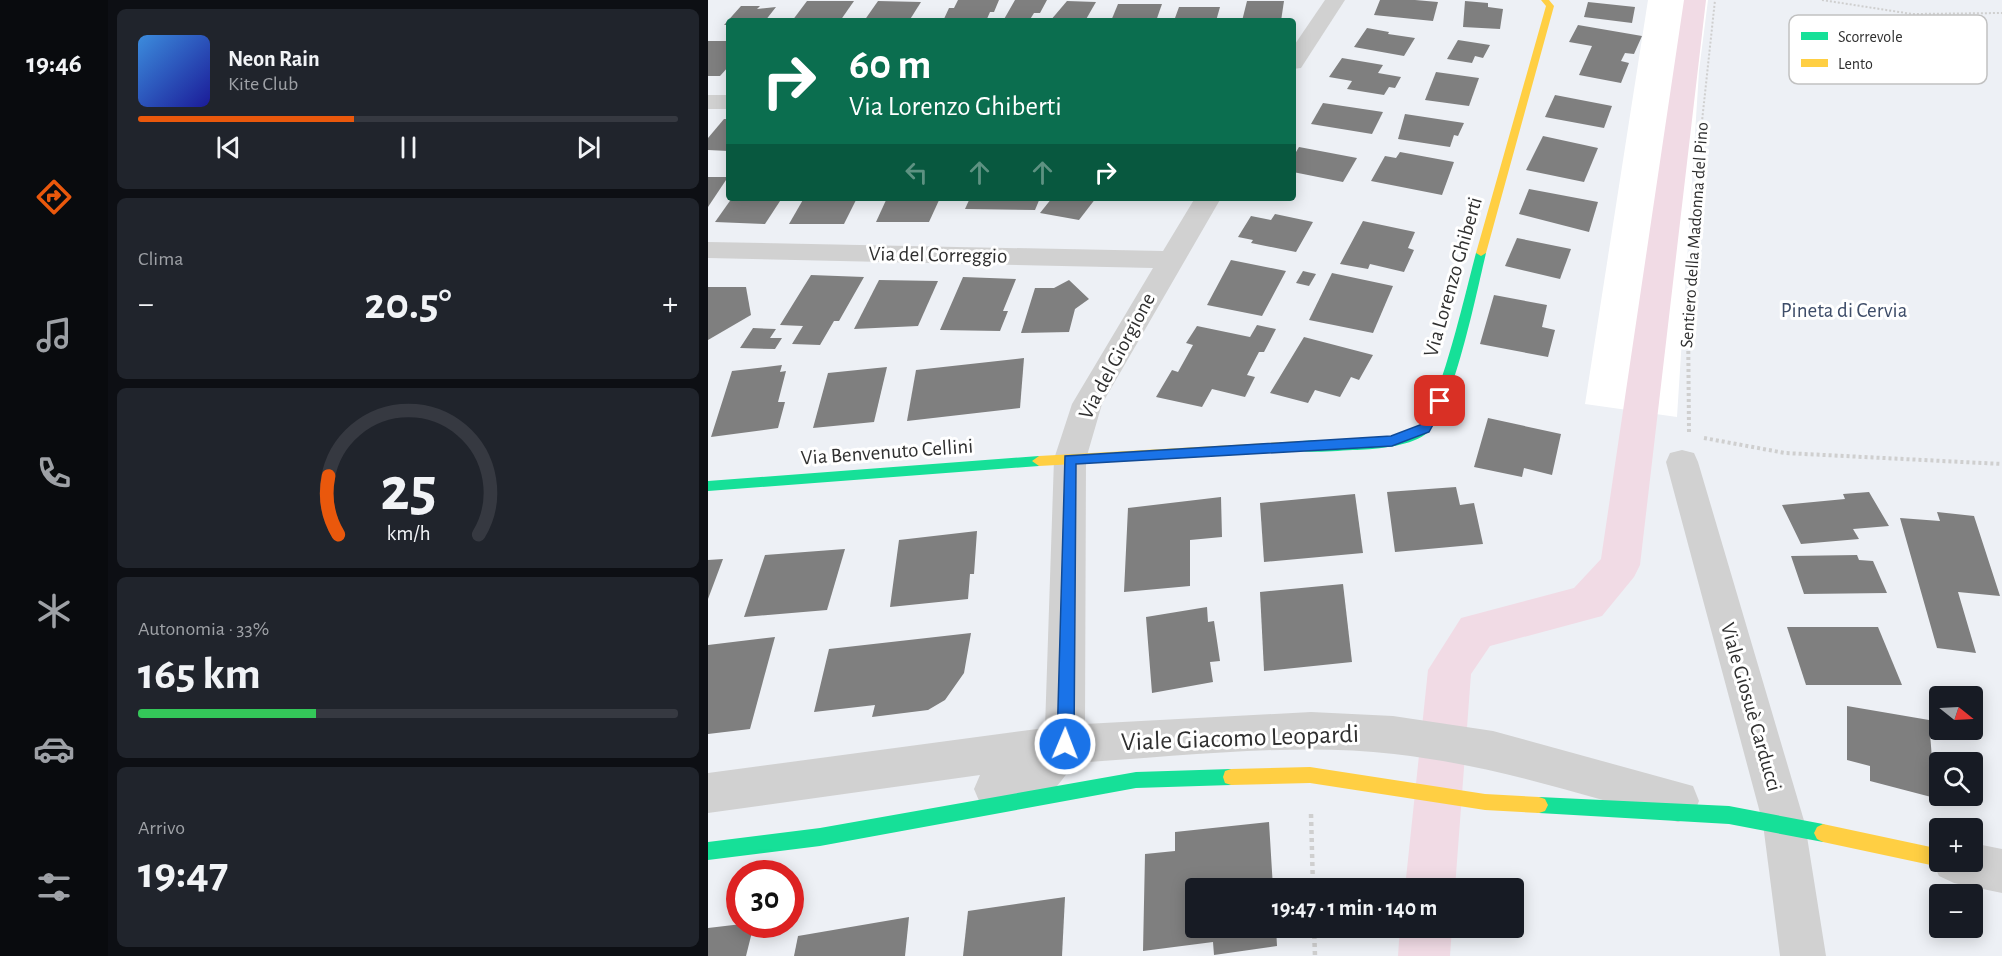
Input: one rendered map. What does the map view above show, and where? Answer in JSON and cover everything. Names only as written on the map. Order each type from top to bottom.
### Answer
[{"type":"street","points":[[1296,58],[1335,0]]},
{"type":"street","name":"Via Lorenzo Ghiberti","points":[[1070,459],[1392,441],[1424,429],[1440,401],[1551,6],[1545,0]]},
{"type":"street","points":[[708,102],[726,102]]},
{"type":"street","name":"Via del Giorgione","points":[[1065,744],[1070,459],[1087,404],[1169,260],[1206,201]]},
{"type":"street","name":"Via del Correggio","points":[[708,250],[1169,260]]},
{"type":"street","name":"Viale Giosuè Carducci","points":[[1690,445],[1784,824],[1803,956]]},
{"type":"street","name":"Via Benvenuto Cellini","points":[[708,486],[1070,459]]},
{"type":"street","name":"Viale Giacomo Leopardi","points":[[708,793],[1065,744],[1311,730],[1394,735],[1493,750],[1729,815],[1784,824],[1929,856]]},
{"type":"street","points":[[820,837],[921,800],[1032,784],[1065,744],[1114,771],[1136,780]]},
{"type":"street","name":"Viale Giacomo Leopardi","points":[[708,852],[820,837],[1136,780],[1310,775],[1485,802],[1729,815]]},
{"type":"street","points":[[1983,868],[2002,872]]},
{"type":"path","name":"Sentiero della Madonna del Pino","points":[[1690,445],[1686,407],[1688,312],[1698,250],[1700,140],[1715,0]]},
{"type":"path","points":[[1822,0],[1912,14],[2002,13]]},
{"type":"path","points":[[1690,445],[1785,453],[2002,464]]},
{"type":"path","points":[[1310,775],[1313,878]]},
{"type":"path","points":[[1314,938],[1315,956]]},
{"type":"green space","name":"Pineta di Cervia","points":[[708,0],[1648,0],[1585,404],[1677,417],[1699,71],[1708,0],[2002,0],[2002,956],[708,956]]},
{"type":"building","points":[[958,0],[999,0],[994,12],[990,12],[987,18],[944,18],[949,8],[954,8]]},
{"type":"building","points":[[1015,0],[1047,0],[1040,13],[1034,13],[1031,18],[1005,18]]},
{"type":"building","points":[[1380,0],[1438,2],[1433,21],[1374,15]]},
{"type":"building","points":[[807,1],[854,1],[842,18],[794,18]]},
{"type":"building","points":[[878,1],[921,2],[911,18],[866,18]]},
{"type":"building","points":[[1067,1],[1096,2],[1087,18],[1053,18]]},
{"type":"building","points":[[1247,1],[1284,1],[1281,18],[1243,18]]},
{"type":"building","points":[[1465,1],[1488,3],[1488,7],[1503,9],[1500,29],[1463,27]]},
{"type":"building","points":[[1588,2],[1635,7],[1632,23],[1584,17]]},
{"type":"building","points":[[1118,4],[1162,4],[1157,18],[1112,18]]},
{"type":"building","points":[[741,6],[760,6],[757,9],[776,7],[767,18],[730,18]]},
{"type":"building","points":[[1179,7],[1220,7],[1217,18],[1175,18]]},
{"type":"building","points":[[1578,25],[1642,36],[1634,54],[1625,53],[1621,61],[1629,63],[1621,83],[1579,75],[1592,46],[1569,42]]},
{"type":"building","points":[[1367,28],[1415,38],[1404,56],[1354,47]]},
{"type":"building","points":[[1458,40],[1490,45],[1483,58],[1475,56],[1472,63],[1447,59]]},
{"type":"building","points":[[708,41],[726,41],[726,69],[720,76],[708,76]]},
{"type":"building","points":[[1342,58],[1383,65],[1378,73],[1401,77],[1395,88],[1389,87],[1384,95],[1347,89],[1352,81],[1329,77]]},
{"type":"building","points":[[1436,72],[1479,78],[1469,106],[1425,100]]},
{"type":"building","points":[[1555,95],[1612,106],[1604,128],[1545,117]]},
{"type":"building","points":[[1323,103],[1383,112],[1372,134],[1311,124]]},
{"type":"building","points":[[1405,114],[1464,123],[1458,136],[1454,135],[1450,147],[1398,139]]},
{"type":"building","points":[[726,119],[726,151],[708,150],[708,138]]},
{"type":"building","points":[[1543,136],[1598,148],[1584,182],[1526,170]]},
{"type":"building","points":[[1299,147],[1357,158],[1343,182],[1296,173],[1296,152]]},
{"type":"building","points":[[1400,152],[1454,162],[1442,195],[1371,181],[1385,156],[1396,158]]},
{"type":"building","points":[[708,177],[726,177],[726,180],[708,207]]},
{"type":"building","points":[[1529,189],[1598,202],[1589,232],[1519,214]]},
{"type":"building","points":[[730,201],[780,201],[765,224],[715,222]]},
{"type":"building","points":[[802,201],[856,201],[844,224],[789,224]]},
{"type":"building","points":[[886,201],[939,201],[929,222],[876,222]]},
{"type":"building","points":[[969,201],[1039,201],[1035,210],[965,209]]},
{"type":"building","points":[[1050,201],[1094,201],[1079,220],[1040,213]]},
{"type":"building","points":[[1275,214],[1313,222],[1296,252],[1251,243],[1253,240],[1238,237],[1251,216],[1271,220]]},
{"type":"building","points":[[1363,221],[1415,232],[1408,248],[1414,250],[1404,272],[1370,264],[1368,269],[1340,264]]},
{"type":"building","points":[[1517,238],[1571,249],[1560,279],[1505,266]]},
{"type":"building","points":[[1231,260],[1286,271],[1262,316],[1207,305]]},
{"type":"building","points":[[1303,271],[1316,274],[1309,286],[1296,283]]},
{"type":"building","points":[[1332,273],[1393,286],[1373,333],[1309,320]]},
{"type":"building","points":[[811,275],[864,277],[839,321],[834,321],[820,345],[792,344],[803,326],[780,325]]},
{"type":"building","points":[[963,277],[1016,279],[1003,311],[1008,311],[1000,331],[940,330]]},
{"type":"building","points":[[879,280],[938,281],[918,326],[854,329]]},
{"type":"building","points":[[1069,280],[1089,299],[1075,309],[1069,332],[1021,333],[1035,288],[1054,288]]},
{"type":"building","points":[[708,287],[746,287],[751,315],[708,340]]},
{"type":"building","points":[[1494,295],[1547,305],[1542,327],[1555,330],[1548,357],[1480,344]]},
{"type":"building","points":[[1257,325],[1276,329],[1264,352],[1259,352],[1247,375],[1255,377],[1245,397],[1212,389],[1202,407],[1156,397],[1172,370],[1178,372],[1193,345],[1186,343],[1197,326],[1250,337]]},
{"type":"building","points":[[753,328],[776,329],[770,338],[782,338],[775,349],[740,348]]},
{"type":"building","points":[[1304,337],[1373,355],[1359,380],[1351,377],[1340,397],[1315,390],[1308,403],[1270,393]]},
{"type":"building","points":[[1024,358],[1020,408],[907,421],[916,370]]},
{"type":"building","points":[[782,365],[780,372],[786,371],[778,402],[785,402],[778,428],[711,437],[732,371]]},
{"type":"building","points":[[887,367],[874,422],[813,428],[828,373]]},
{"type":"building","points":[[1488,418],[1561,434],[1552,475],[1524,468],[1522,477],[1474,467]]},
{"type":"building","points":[[1456,487],[1460,505],[1474,503],[1483,544],[1395,552],[1387,492]]},
{"type":"building","points":[[1869,492],[1889,526],[1853,529],[1859,539],[1801,544],[1782,505],[1845,499],[1843,494]]},
{"type":"building","points":[[1355,494],[1363,553],[1264,562],[1260,503]]},
{"type":"building","points":[[1221,497],[1222,537],[1190,540],[1190,586],[1124,592],[1128,508]]},
{"type":"building","points":[[1937,512],[1974,516],[2000,596],[1958,592],[1976,653],[1937,648],[1900,518],[1940,521]]},
{"type":"building","points":[[977,531],[974,574],[970,574],[968,599],[890,607],[899,540]]},
{"type":"building","points":[[845,549],[827,610],[744,617],[765,555]]},
{"type":"building","points":[[1857,555],[1859,560],[1873,561],[1887,593],[1804,594],[1791,556]]},
{"type":"building","points":[[723,559],[708,599],[708,560]]},
{"type":"building","points":[[1343,584],[1352,662],[1264,671],[1260,592]]},
{"type":"building","points":[[1207,607],[1208,622],[1214,621],[1220,661],[1210,662],[1213,682],[1152,693],[1146,617]]},
{"type":"building","points":[[1787,627],[1878,627],[1902,685],[1806,685]]},
{"type":"building","points":[[971,633],[964,673],[945,700],[928,710],[872,717],[875,705],[814,712],[829,649]]},
{"type":"building","points":[[775,637],[750,729],[708,734],[708,645]]},
{"type":"building","points":[[1847,706],[1929,720],[1931,752],[1929,752],[1929,796],[1870,781],[1870,766],[1847,760]]},
{"type":"building","points":[[1269,822],[1272,878],[1185,878],[1185,938],[1277,938],[1277,946],[1214,955],[1213,942],[1143,951],[1145,854],[1175,851],[1175,832]]},
{"type":"building","points":[[1065,897],[1062,956],[963,956],[968,911]]},
{"type":"building","points":[[909,917],[905,956],[794,956],[798,938],[804,938],[804,935]]},
{"type":"building","points":[[726,926],[726,938],[750,938],[746,956],[708,956],[708,928]]},
{"type":"waterway","points":[[1431,878],[1450,670],[1476,631],[1587,603],[1620,565],[1695,0]]},
{"type":"waterway","points":[[1424,956],[1425,938]]},
{"type":"traffic: fast","points":[[1302,446],[1381,443],[1411,436],[1423,430],[1431,420],[1448,376],[1481,253]]},
{"type":"traffic: fast","points":[[708,486],[1039,461]]},
{"type":"traffic: fast","points":[[708,851],[820,837],[1136,780],[1231,777]]},
{"type":"traffic: fast","points":[[1539,805],[1729,815],[1823,833]]},
{"type":"traffic: slow","points":[[1481,253],[1550,6],[1545,0]]},
{"type":"traffic: slow","points":[[1039,461],[1302,446]]},
{"type":"traffic: slow","points":[[1231,777],[1310,775],[1485,802],[1539,805]]},
{"type":"traffic: slow","points":[[1823,833],[1929,856]]},
{"type":"route","points":[[1065,744],[1070,459],[1392,441],[1424,429],[1440,401]]}]
